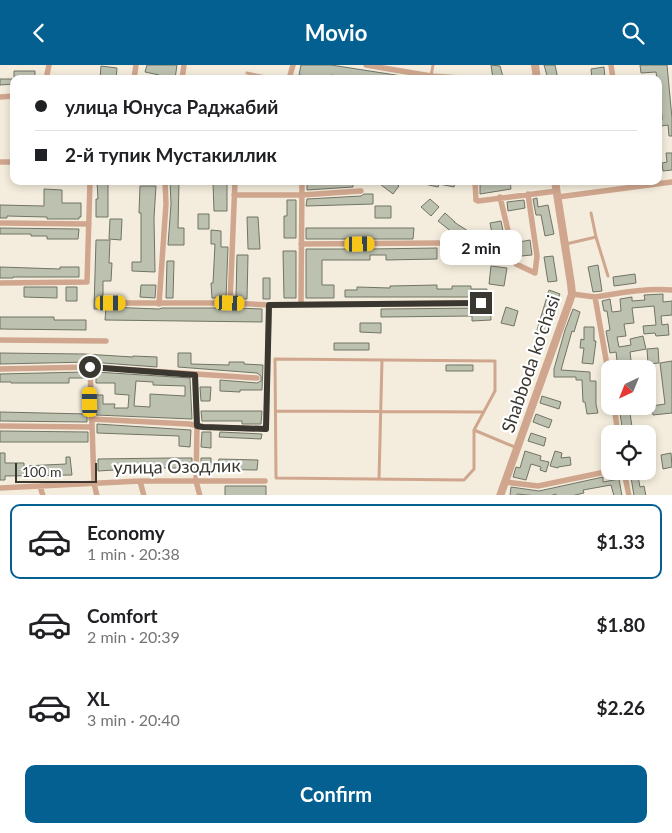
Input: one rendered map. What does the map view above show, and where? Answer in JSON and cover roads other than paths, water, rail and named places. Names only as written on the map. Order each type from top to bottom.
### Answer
[{"type":"street","points":[[366,65],[425,75]]},
{"type":"street","points":[[0,283],[87,282],[90,185]]},
{"type":"street","points":[[159,304],[166,204],[165,185]]},
{"type":"street","points":[[230,303],[235,185]]},
{"type":"street","points":[[301,304],[302,185]]},
{"type":"street","points":[[475,185],[476,200],[478,201],[528,194],[557,194],[617,185]]},
{"type":"street","name":"Shabboda ko'chasi","points":[[500,495],[572,294],[556,185]]},
{"type":"street","points":[[234,195],[302,195],[361,191]]},
{"type":"street","points":[[500,197],[516,264],[535,273],[537,256],[528,194]]},
{"type":"street","points":[[0,223],[90,224]]},
{"type":"street","points":[[301,244],[439,243]]},
{"type":"street","points":[[572,294],[595,297],[632,291],[672,290]]},
{"type":"street","points":[[595,297],[606,360]]},
{"type":"street","points":[[111,303],[230,303],[269,305],[481,303]]},
{"type":"street","points":[[91,419],[189,424],[203,427],[266,429],[269,305]]},
{"type":"street","points":[[0,340],[106,341]]},
{"type":"street","points":[[0,369],[90,367],[257,378]]},
{"type":"street","points":[[90,367],[94,483],[97,495]]},
{"type":"street","points":[[195,375],[197,426],[196,481],[200,495]]},
{"type":"street","points":[[0,426],[91,427]]},
{"type":"street","points":[[505,482],[537,487],[601,473]]},
{"type":"street","points":[[626,480],[629,495]]},
{"type":"street","points":[[140,481],[144,495]]},
{"type":"street","name":"улица Озодлик","points":[[0,489],[140,481],[265,481]]},
{"type":"street","points":[[40,486],[43,495]]},
{"type":"street","points":[[0,489],[1,495]]},
{"type":"lane","points":[[247,73],[256,75]]},
{"type":"lane","points":[[591,213],[608,276]]},
{"type":"lane","points":[[565,244],[596,237]]},
{"type":"lane","points":[[276,359],[495,361],[495,391],[474,430],[474,469],[464,479],[276,478],[276,411],[276,359]]},
{"type":"lane","points":[[379,479],[382,360]]},
{"type":"lane","points":[[276,411],[484,412]]},
{"type":"lane","points":[[474,430],[517,448]]}]
